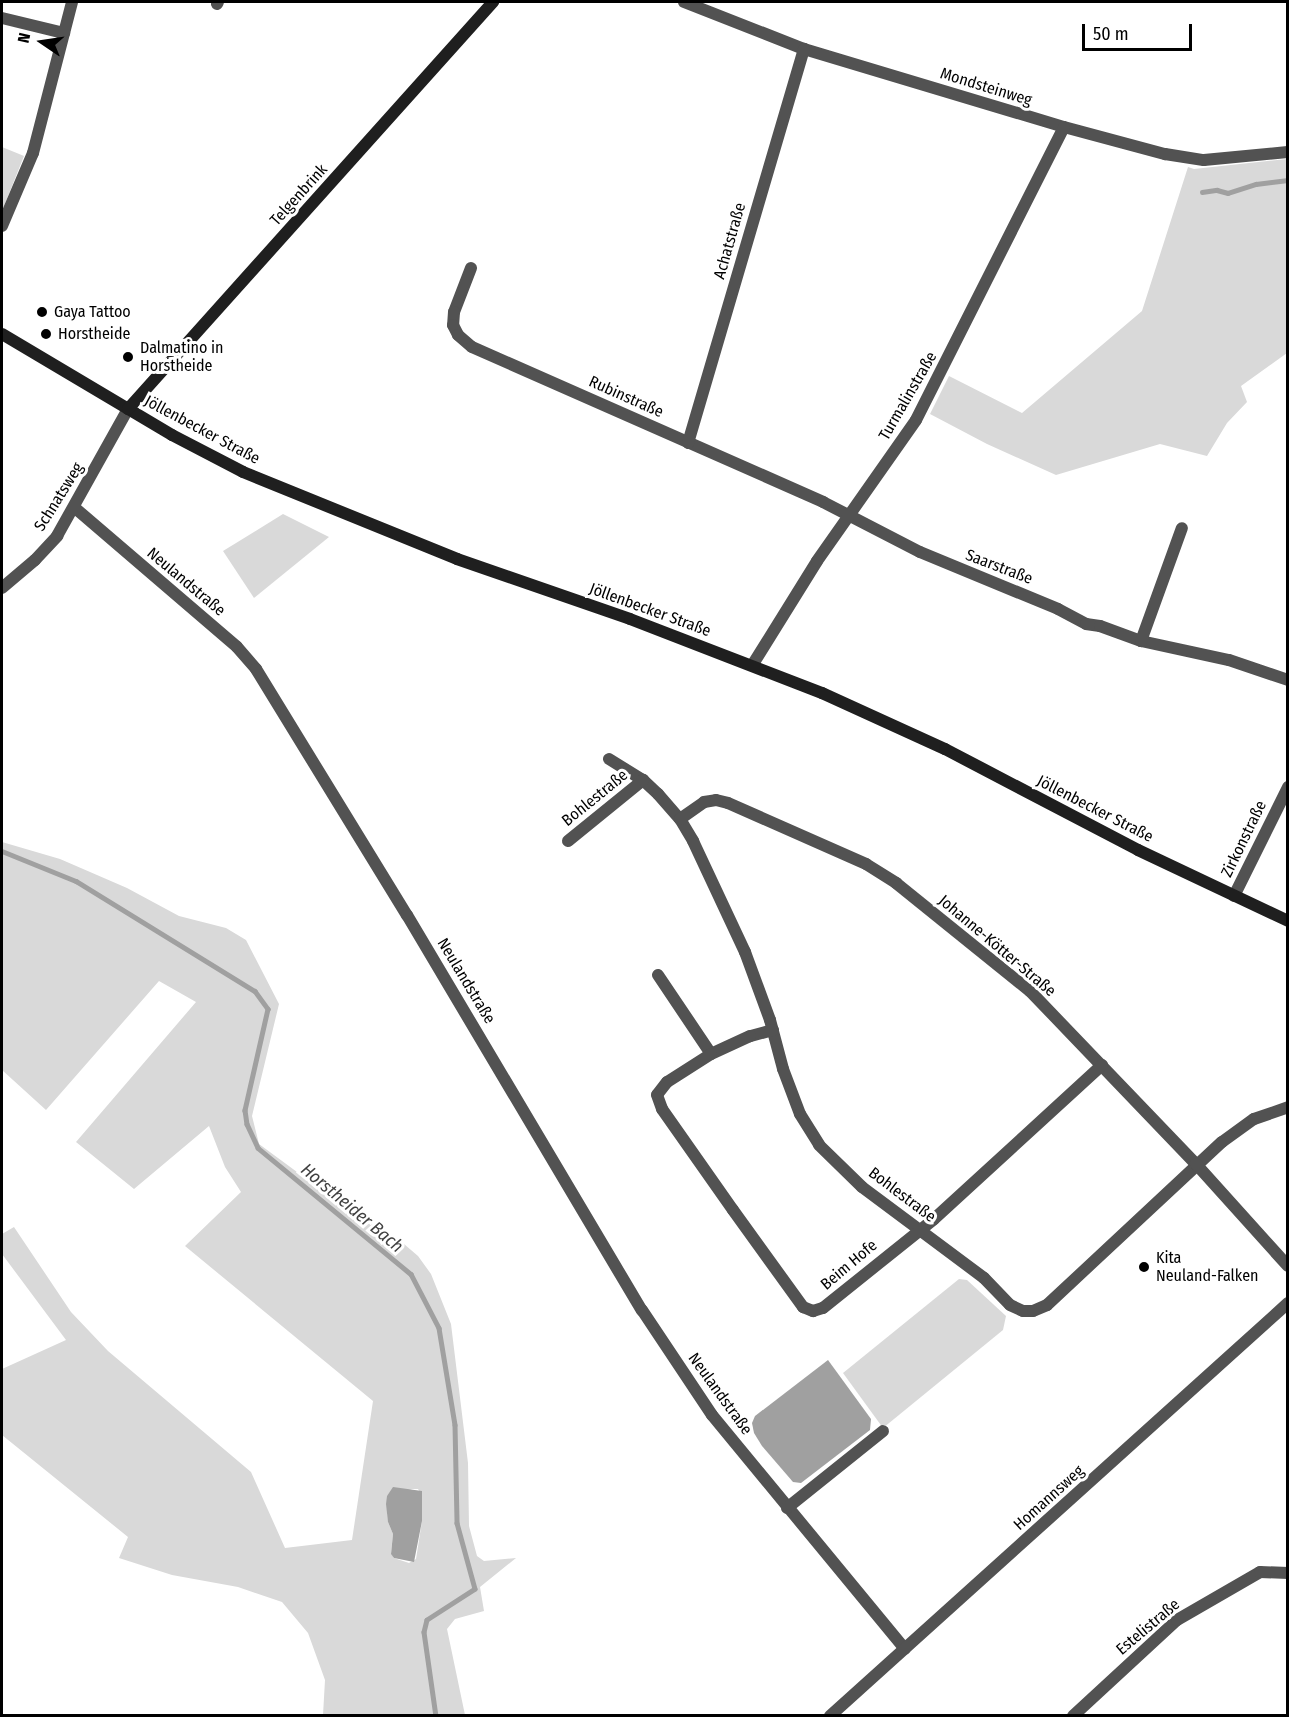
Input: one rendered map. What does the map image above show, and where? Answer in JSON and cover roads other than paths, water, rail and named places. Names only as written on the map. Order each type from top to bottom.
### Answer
[{"type":"main road","name":"Telgenbrink","points":[[128,409],[494,2]]},
{"type":"main road","name":"Jöllenbecker Straße","points":[[2,334],[128,409],[243,472],[457,559],[753,664],[822,693],[945,749],[1138,850],[1287,921]]},
{"type":"street","points":[[2,226],[33,153],[72,2]]},
{"type":"street","name":"Mondsteinweg","points":[[684,2],[804,49],[1064,128],[1194,160],[1287,152]]},
{"type":"street","points":[[2,18],[64,33]]},
{"type":"street","name":"Achatstraße","points":[[688,443],[804,49]]},
{"type":"street","name":"Turmalinstraße","points":[[753,664],[848,516],[899,445],[935,386],[1064,128]]},
{"type":"street","name":"Rubinstraße","points":[[471,268],[454,312],[453,325],[463,342],[848,516]]},
{"type":"street","name":"Schnatsweg","points":[[2,588],[35,560],[57,536],[75,508],[128,409]]},
{"type":"street","name":"Neulandstraße","points":[[75,508],[231,642],[256,669],[407,915],[642,1310],[712,1415],[905,1649]]},
{"type":"street","name":"Saarstraße","points":[[848,516],[920,552],[992,584],[1020,592],[1086,624],[1100,626],[1141,641],[1229,660],[1287,680]]},
{"type":"street","points":[[1141,641],[1182,528]]},
{"type":"street","name":"Bohlestraße","points":[[609,759],[643,780],[680,819],[719,894],[745,952],[800,1114],[819,1145],[862,1187],[984,1278],[1010,1305],[1023,1311],[1033,1311],[1047,1305],[1196,1164],[1239,1128],[1287,1107]]},
{"type":"street","name":"Bohlestraße","points":[[568,841],[643,780]]},
{"type":"street","name":"Zirkonstraße","points":[[1234,896],[1286,793]]},
{"type":"street","name":"Johanne-Kötter-Straße","points":[[680,819],[704,802],[716,800],[866,864],[896,883],[1030,991],[1196,1164],[1287,1266]]},
{"type":"street","points":[[658,975],[711,1054]]},
{"type":"street","name":"Beim Hofe","points":[[773,1030],[750,1036],[711,1054],[667,1082],[657,1095],[662,1108],[803,1307],[813,1311],[824,1308],[918,1228],[933,1219],[1102,1065]]},
{"type":"street","name":"Homannsweg","points":[[830,1716],[1287,1303]]},
{"type":"street","points":[[787,1508],[883,1431]]},
{"type":"street","name":"Estelistraße","points":[[1073,1716],[1177,1620],[1260,1572],[1287,1573]]},
{"type":"waterway","points":[[1202,192],[1217,190],[1228,193],[1256,184],[1288,180]]},
{"type":"waterway","name":"Horstheider Bach","points":[[2,851],[76,881],[255,991],[268,1009],[245,1110],[247,1124],[258,1148],[411,1274],[439,1328],[455,1425],[457,1523],[475,1589],[427,1620],[424,1632],[436,1716]]},
{"type":"place","name":"Gaya Tattoo","points":[[42,312]]},
{"type":"place","name":"Horstheide","points":[[46,334]]},
{"type":"place","name":"Dalmatino in Horstheide","points":[[128,357]]},
{"type":"place","name":"Kita Neuland-Falken","points":[[1144,1267]]}]
